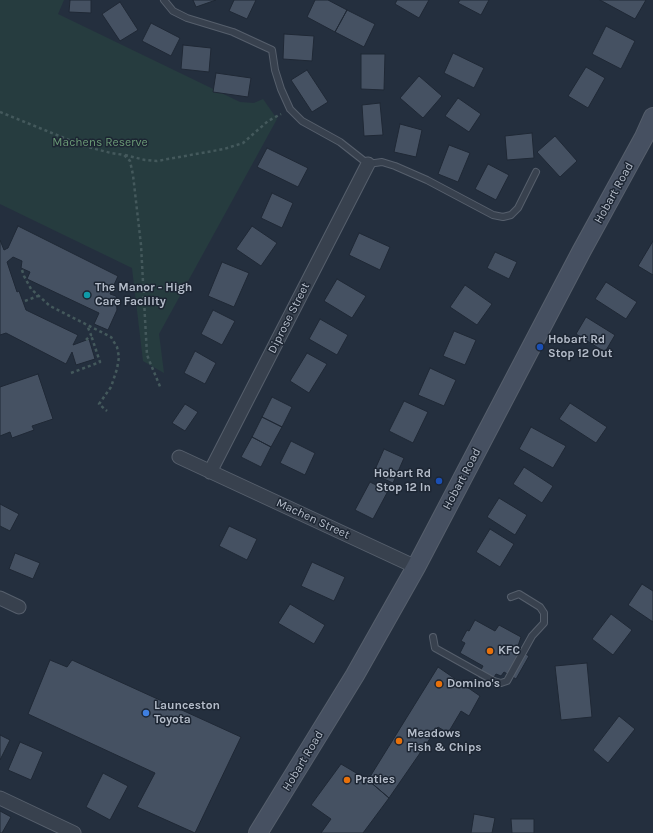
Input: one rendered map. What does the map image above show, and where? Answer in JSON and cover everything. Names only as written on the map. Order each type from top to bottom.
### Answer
[{"type":"main road","name":"Hobart Road","points":[[258,833],[355,675],[416,567],[644,137],[653,117]]},
{"type":"street","name":"Diprose Street","points":[[210,472],[368,164]]},
{"type":"street","name":"Machen Street","points":[[179,457],[416,567]]},
{"type":"street","points":[[0,598],[19,607]]},
{"type":"street","points":[[0,798],[74,833]]},
{"type":"lane","points":[[164,0],[173,11],[187,18],[233,32],[272,50],[275,70],[281,89],[290,109],[302,121],[340,142],[368,164],[382,162],[395,166],[427,180],[494,215],[504,217],[511,215],[518,208],[536,172]]},
{"type":"lane","points":[[433,637],[435,648],[494,681],[501,684],[507,681],[532,636],[544,623],[544,613],[540,607],[519,594],[511,597]]},
{"type":"path","points":[[0,112],[84,146],[145,160],[157,161],[224,149],[243,143],[268,121],[290,109]]},
{"type":"path","points":[[124,155],[130,160],[133,175],[141,244],[147,355],[161,389]]},
{"type":"path","points":[[22,270],[31,289],[50,306],[111,337],[117,347],[119,357],[111,387],[99,404],[107,411]]},
{"type":"path","points":[[25,301],[38,296]]},
{"type":"path","points":[[71,373],[100,362],[86,324]]},
{"type":"path","points":[[86,340],[91,335]]},
{"type":"green space","name":"Machens Reserve","points":[[0,0],[64,0],[58,14],[240,102],[254,103],[263,99],[277,119],[159,334],[164,373],[143,361],[132,268],[0,204]]},
{"type":"building","points":[[70,0],[91,0],[91,13],[69,12]]},
{"type":"building","points":[[193,0],[216,0],[196,7]]},
{"type":"building","points":[[234,0],[256,0],[247,19],[229,11]]},
{"type":"building","points":[[315,0],[328,0],[347,10],[335,32],[307,17]]},
{"type":"building","points":[[397,0],[429,0],[419,18],[395,4]]},
{"type":"building","points":[[460,0],[489,0],[481,15],[458,3]]},
{"type":"building","points":[[600,0],[646,0],[635,19]]},
{"type":"building","points":[[120,2],[138,30],[120,41],[102,14]]},
{"type":"building","points":[[347,10],[375,24],[364,47],[335,32]]},
{"type":"building","points":[[151,23],[180,38],[171,56],[142,41]]},
{"type":"building","points":[[606,26],[635,41],[621,69],[592,54]]},
{"type":"building","points":[[284,34],[314,36],[312,61],[283,59]]},
{"type":"building","points":[[183,45],[211,48],[209,72],[181,69]]},
{"type":"building","points":[[453,53],[484,68],[474,88],[444,73]]},
{"type":"building","points":[[361,54],[385,54],[384,90],[361,89]]},
{"type":"building","points":[[586,67],[605,78],[588,108],[568,96]]},
{"type":"building","points":[[307,70],[328,102],[312,112],[291,80]]},
{"type":"building","points":[[216,73],[251,78],[248,97],[213,92]]},
{"type":"building","points":[[419,76],[442,96],[423,118],[400,98]]},
{"type":"building","points":[[458,98],[481,114],[469,132],[445,116]]},
{"type":"building","points":[[380,103],[383,135],[364,136],[362,105]]},
{"type":"building","points":[[400,124],[422,130],[416,157],[394,152]]},
{"type":"building","points":[[532,133],[534,158],[507,160],[505,136]]},
{"type":"building","points":[[555,136],[577,161],[560,177],[537,152]]},
{"type":"building","points":[[449,145],[470,153],[458,182],[438,174]]},
{"type":"building","points":[[267,148],[308,168],[298,187],[257,167]]},
{"type":"building","points":[[488,164],[509,175],[496,200],[475,189]]},
{"type":"building","points":[[272,193],[293,203],[282,228],[261,218]]},
{"type":"building","name":"The Manor - High Care Facility","points":[[18,226],[118,276],[110,294],[116,296],[117,310],[108,330],[94,324],[99,313],[27,279],[30,272],[21,268],[22,261],[13,257],[7,262],[17,292],[19,291],[26,310],[78,335],[73,345],[89,339],[95,359],[76,365],[72,352],[66,364],[6,333],[0,335],[0,240],[4,250],[8,248]]},
{"type":"building","points":[[252,226],[277,243],[261,266],[236,249]]},
{"type":"building","points":[[359,233],[390,247],[380,270],[349,255]]},
{"type":"building","points":[[653,241],[653,275],[638,266]]},
{"type":"building","points":[[495,252],[517,262],[509,279],[487,268]]},
{"type":"building","points":[[222,262],[249,273],[234,307],[208,296]]},
{"type":"building","points":[[337,279],[366,296],[352,318],[324,301]]},
{"type":"building","points":[[606,282],[637,302],[626,319],[595,299]]},
{"type":"building","points":[[465,285],[492,304],[477,325],[450,307]]},
{"type":"building","points":[[213,310],[235,321],[222,345],[201,334]]},
{"type":"building","points":[[586,317],[615,335],[605,352],[576,334]]},
{"type":"building","points":[[320,319],[348,335],[337,355],[309,339]]},
{"type":"building","points":[[454,331],[476,340],[465,365],[443,356]]},
{"type":"building","points":[[195,351],[216,363],[205,384],[184,373]]},
{"type":"building","points":[[307,353],[327,364],[309,393],[290,381]]},
{"type":"building","points":[[430,368],[456,380],[444,406],[418,395]]},
{"type":"building","points":[[38,374],[53,419],[32,426],[34,430],[12,438],[10,432],[0,436],[0,387]]},
{"type":"building","points":[[272,397],[292,407],[282,427],[262,417]]},
{"type":"building","points":[[404,401],[428,412],[413,443],[389,431]]},
{"type":"building","points":[[570,403],[607,427],[596,443],[559,419]]},
{"type":"building","points":[[185,404],[198,412],[185,431],[172,423]]},
{"type":"building","points":[[262,417],[282,427],[271,447],[252,437]]},
{"type":"building","points":[[531,427],[566,446],[553,468],[519,449]]},
{"type":"building","points":[[252,437],[271,447],[261,467],[241,457]]},
{"type":"building","points":[[291,441],[315,453],[305,475],[280,463]]},
{"type":"building","points":[[384,449],[404,458],[393,483],[373,474]]},
{"type":"building","points":[[524,467],[553,486],[542,503],[513,484]]},
{"type":"building","points":[[370,482],[388,491],[373,519],[355,510]]},
{"type":"building","points":[[499,498],[527,515],[515,535],[487,517]]},
{"type":"building","points":[[0,504],[19,514],[10,531],[0,526]]},
{"type":"building","points":[[229,526],[257,539],[247,560],[219,546]]},
{"type":"building","points":[[490,529],[514,544],[500,567],[476,552]]},
{"type":"building","points":[[15,553],[40,563],[33,579],[9,569]]},
{"type":"building","points":[[312,562],[345,577],[334,601],[301,586]]},
{"type":"building","points":[[642,584],[653,591],[653,622],[628,605]]},
{"type":"building","points":[[290,604],[325,625],[314,644],[278,623]]},
{"type":"building","points":[[611,614],[632,630],[613,655],[592,639]]},
{"type":"building","name":"KFC","points":[[475,620],[495,631],[499,625],[521,637],[517,649],[529,656],[516,679],[504,672],[501,676],[496,674],[490,684],[477,677],[483,666],[460,653],[465,643],[461,641]]},
{"type":"building","name":"Launceston Toyota","points":[[50,660],[67,667],[72,660],[241,737],[195,833],[137,807],[155,773],[28,714]]},
{"type":"building","points":[[587,663],[592,717],[561,720],[555,666]]},
{"type":"building","points":[[438,667],[480,696],[469,716],[461,711],[448,733],[438,727],[389,798],[368,780]]},
{"type":"building","points":[[619,716],[635,729],[608,763],[593,750]]},
{"type":"building","points":[[0,735],[10,740],[0,760]]},
{"type":"building","points":[[20,742],[43,752],[31,780],[8,770]]},
{"type":"building","points":[[341,764],[368,780],[389,798],[363,833],[321,833],[331,819],[311,805]]},
{"type":"building","points":[[103,773],[128,786],[110,820],[86,807]]},
{"type":"building","points":[[0,811],[11,817],[2,833],[0,833]]},
{"type":"building","points":[[474,814],[495,818],[492,833],[471,833]]},
{"type":"building","points":[[511,819],[534,819],[534,833],[512,833]]},
{"type":"place","name":"The Manor - High Care Facility","points":[[87,295]]},
{"type":"place","name":"Hobart Rd Stop 12 Out","points":[[540,347]]},
{"type":"place","name":"Hobart Rd Stop 12 In","points":[[439,481]]},
{"type":"place","name":"KFC","points":[[490,651]]},
{"type":"place","name":"Domino's","points":[[439,684]]},
{"type":"place","name":"Launceston Toyota","points":[[146,713]]},
{"type":"place","name":"Meadows Fish & Chips","points":[[399,741]]},
{"type":"place","name":"Praties","points":[[347,780]]}]
